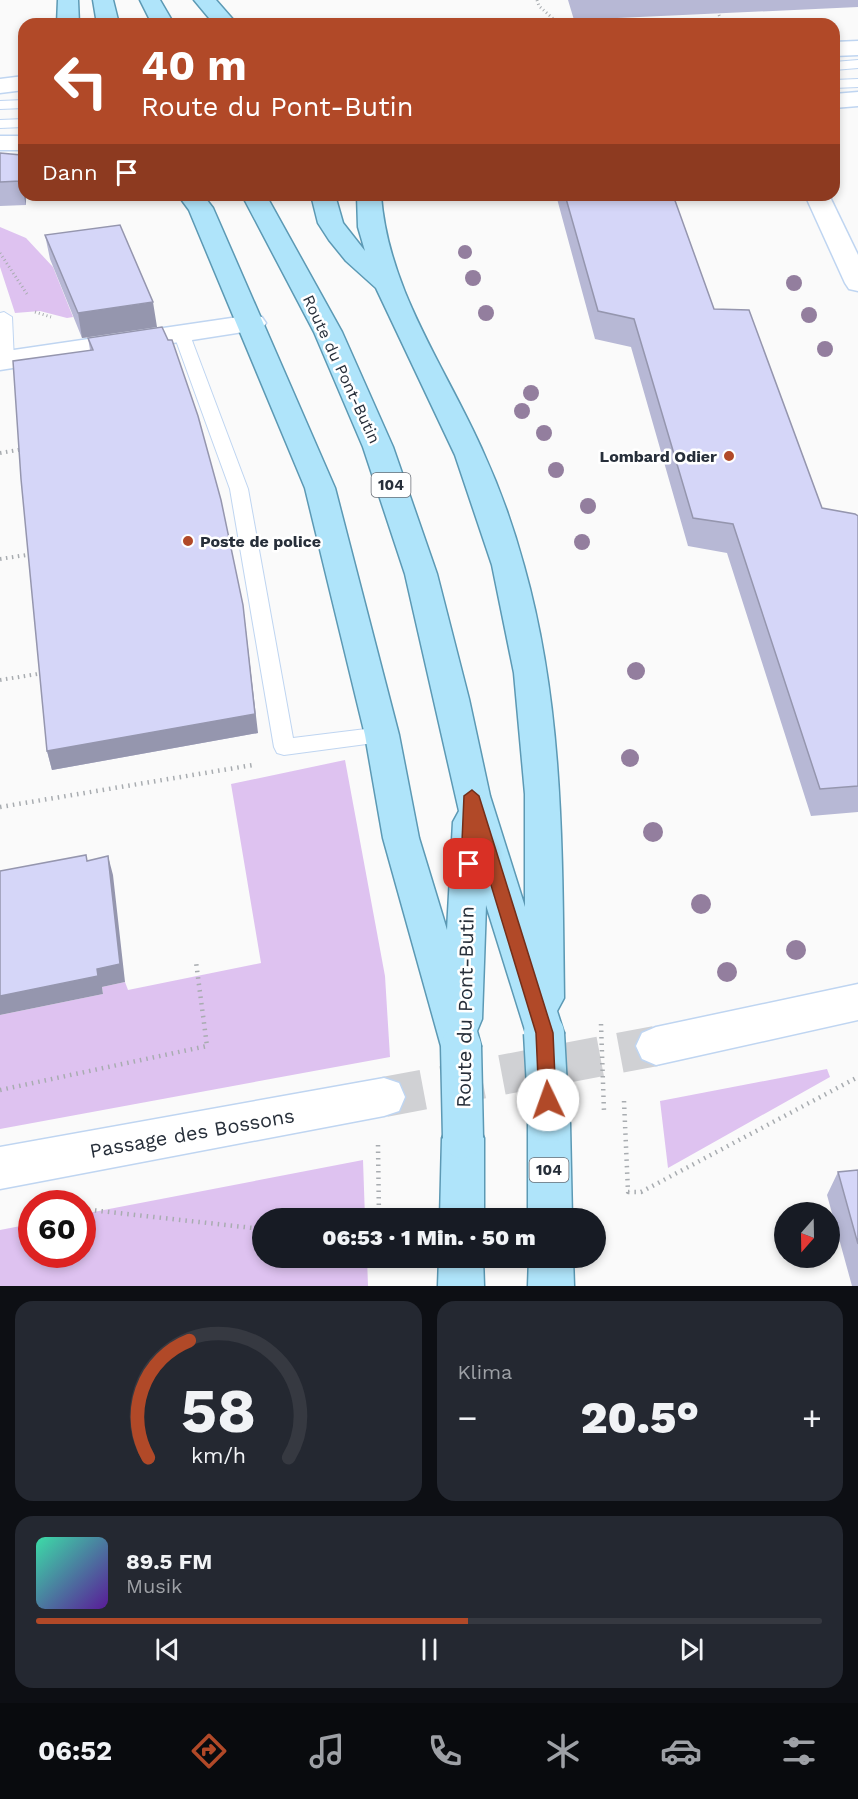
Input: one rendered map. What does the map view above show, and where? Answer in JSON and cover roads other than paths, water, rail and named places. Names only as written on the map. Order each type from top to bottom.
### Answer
[{"type":"main road","points":[[68,0],[68,18]]},
{"type":"main road","points":[[103,0],[107,18]]},
{"type":"main road","points":[[150,0],[160,18]]},
{"type":"main road","points":[[204,0],[220,18]]},
{"type":"main road","points":[[195,201],[201,208],[252,322],[320,488],[382,735],[401,838],[461,1046]]},
{"type":"main road","name":"Route du Pont-Butin","points":[[257,201],[328,332],[378,447],[421,574],[452,699],[472,796],[544,1033],[549,1123],[550,1208]]},
{"type":"main road","points":[[324,201],[327,215],[346,250],[387,284]]},
{"type":"main road","points":[[369,201],[371,227],[387,284],[470,456],[508,565],[531,673],[543,794],[544,1033]]},
{"type":"main road","name":"Route du Pont-Butin","points":[[462,1208],[461,1046],[472,796]]},
{"type":"main road","points":[[461,1268],[461,1286]]},
{"type":"main road","points":[[551,1268],[551,1286]]},
{"type":"street","points":[[840,49],[858,48]]},
{"type":"street","points":[[0,86],[18,84]]},
{"type":"street","points":[[840,100],[858,99]]},
{"type":"street","points":[[0,143],[18,143]]},
{"type":"street","points":[[820,201],[858,283]]},
{"type":"street","points":[[3,361],[182,335],[252,322]]},
{"type":"street","points":[[656,1046],[858,1002]]},
{"type":"street","name":"Passage des Bossons","points":[[0,1168],[384,1097]]},
{"type":"lane","points":[[840,66],[858,64]]},
{"type":"lane","points":[[840,84],[858,82]]},
{"type":"lane","points":[[0,105],[18,104]]},
{"type":"lane","points":[[0,124],[18,123]]},
{"type":"lane","points":[[3,361],[4,317]]},
{"type":"lane","points":[[182,335],[239,489],[284,747],[382,735]]},
{"type":"tunnel","points":[[384,1097],[656,1046]]},
{"type":"place","name":"Lombard Odier","points":[[729,456]]},
{"type":"place","name":"Poste de police","points":[[188,541]]}]
